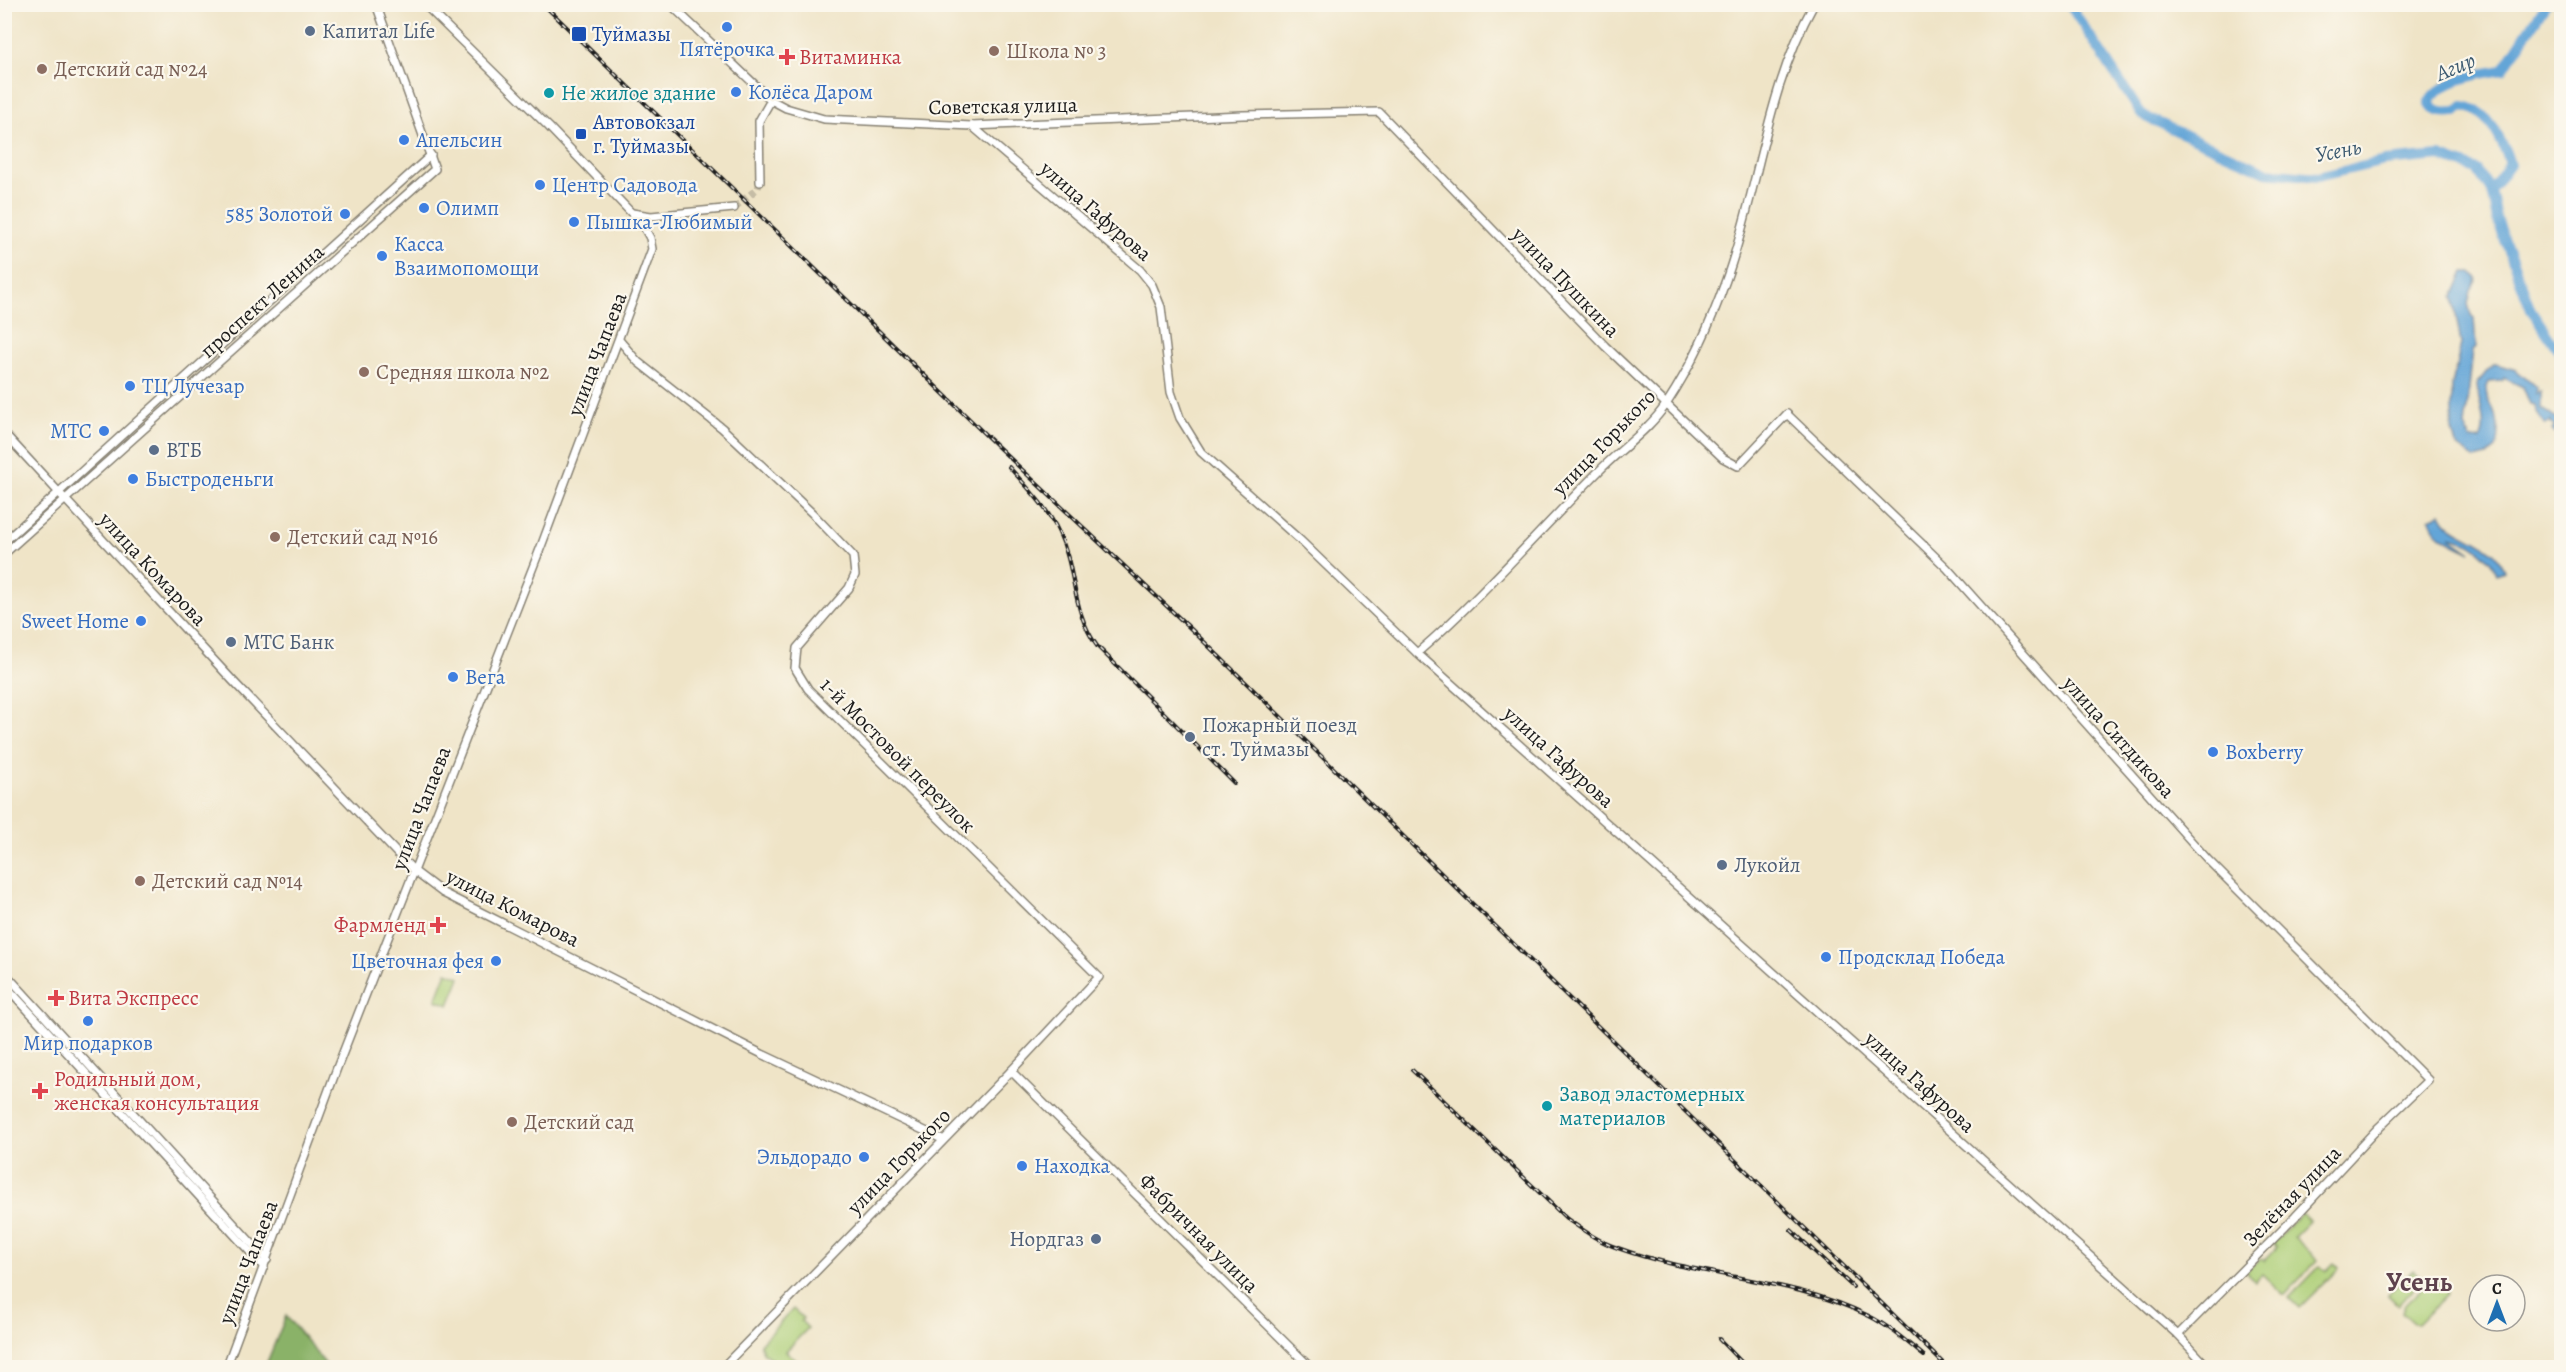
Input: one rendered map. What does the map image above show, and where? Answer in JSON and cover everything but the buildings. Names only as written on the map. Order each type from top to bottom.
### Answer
[{"type":"street","points":[[376,4],[431,155]]},
{"type":"street","points":[[424,4],[549,127],[630,213],[651,216],[734,208]]},
{"type":"street","name":"Советская улица","points":[[670,4],[771,100],[786,108],[824,119],[972,126],[1378,112]]},
{"type":"street","name":"улица Горького","points":[[1417,653],[1508,565],[1601,468],[1643,431],[1666,404],[1701,342],[1727,278],[1774,102],[1792,49],[1814,4]]},
{"type":"street","points":[[760,182],[759,121],[771,100]]},
{"type":"street","name":"улица Пушкина","points":[[1378,112],[1565,305],[1723,458],[1738,466],[1787,414]]},
{"type":"street","name":"улица Гафурова","points":[[972,126],[1140,270],[1152,285],[1161,307],[1171,392],[1180,418],[1201,452],[1300,540],[1417,653],[2178,1335],[2206,1366]]},
{"type":"street","name":"проспект Ленина","points":[[4,542],[431,155],[435,169],[4,554]]},
{"type":"street","name":"улица Чапаева","points":[[226,1368],[337,1068],[650,260],[652,249],[650,238],[630,213]]},
{"type":"street","name":"1-й Мостовой переулок","points":[[620,341],[638,362],[729,435],[812,513],[853,556],[855,575],[849,588],[797,648],[795,668],[808,689],[1098,977]]},
{"type":"street","name":"улица Ситдикова","points":[[1787,414],[1947,568],[2208,860],[2428,1080]]},
{"type":"street","name":"улица Комарова","points":[[4,433],[233,681],[414,871],[443,893],[762,1054],[942,1139]]},
{"type":"street","points":[[4,972],[267,1260]]},
{"type":"street","name":"улица Горького","points":[[722,1368],[942,1139],[1011,1071],[1098,977]]},
{"type":"street","points":[[4,984],[264,1268]]},
{"type":"street","name":"Фабричная улица","points":[[1011,1071],[1311,1368]]},
{"type":"street","name":"Зелёная улица","points":[[2178,1335],[2295,1217],[2379,1127],[2428,1080]]},
{"type":"green space","points":[[447,972],[460,977],[449,1005],[436,1000]]},
{"type":"green space","points":[[2302,1213],[2310,1221],[2294,1237],[2318,1260],[2284,1295],[2262,1274],[2255,1281],[2246,1271],[2261,1259],[2264,1261],[2277,1247],[2273,1243]]},
{"type":"green space","points":[[2334,1263],[2339,1268],[2299,1308],[2289,1298],[2320,1266],[2326,1271]]},
{"type":"green space","points":[[2413,1270],[2423,1279],[2398,1305],[2388,1295]]},
{"type":"green space","points":[[2430,1280],[2435,1280],[2447,1290],[2447,1294],[2418,1323],[2414,1323],[2402,1312],[2404,1306]]},
{"type":"green space","points":[[793,1309],[803,1318],[801,1321],[808,1328],[786,1351],[799,1363],[795,1367],[780,1367],[763,1352],[760,1344]]},
{"type":"green space","points":[[286,1316],[328,1367],[265,1367]]},
{"type":"water","points":[[2464,272],[2472,272],[2477,278],[2468,304],[2474,318],[2476,347],[2473,350],[2465,427],[2471,440],[2480,439],[2483,427],[2477,383],[2496,364],[2516,370],[2537,388],[2536,394],[2541,391],[2541,409],[2561,421],[2559,439],[2558,433],[2555,434],[2552,430],[2556,425],[2551,424],[2551,421],[2545,425],[2536,412],[2535,405],[2530,404],[2523,387],[2504,378],[2502,381],[2489,382],[2486,392],[2498,423],[2496,449],[2487,456],[2475,459],[2456,445],[2452,430],[2452,385],[2461,344],[2453,297]]},
{"type":"water","points":[[2441,513],[2453,528],[2491,551],[2499,560],[2504,571],[2497,574],[2484,555],[2464,541],[2450,537],[2471,552],[2440,535],[2432,525],[2430,518]]},
{"type":"waterway","name":"Усень","points":[[2069,4],[2142,115],[2266,172],[2317,177],[2385,161],[2440,156],[2477,170],[2491,191],[2497,219],[2531,310],[2562,356]]},
{"type":"waterway","name":"Агир","points":[[2491,191],[2510,164],[2493,128],[2480,113],[2472,108],[2463,106],[2457,112],[2444,112],[2437,111],[2429,102],[2435,94],[2452,83],[2503,70],[2546,4]]},
{"type":"tunnel","points":[[734,208],[758,188],[760,182]]},
{"type":"railway","points":[[543,4],[996,445],[1191,629],[1948,1368]]},
{"type":"railway","points":[[1009,467],[1043,506],[1059,533],[1065,547],[1078,604],[1097,646],[1234,783]]},
{"type":"railway","points":[[1412,1070],[1567,1219],[1598,1239],[1649,1258],[1777,1285],[1839,1303],[1884,1324],[1924,1356]]},
{"type":"railway","points":[[1791,1230],[1853,1287]]},
{"type":"railway","points":[[1719,1339],[1747,1368]]},
{"type":"place","name":"Пятёрочка","points":[[727,27]]},
{"type":"place","name":"Капитал Life","points":[[310,31]]},
{"type":"place","name":"Туймазы","points":[[579,34]]},
{"type":"place","name":"Школа № 3","points":[[994,51]]},
{"type":"place","name":"Витаминка","points":[[787,57]]},
{"type":"place","name":"Детский сад №24","points":[[42,69]]},
{"type":"place","name":"Колёса Даром","points":[[736,92]]},
{"type":"place","name":"Не жилое здание","points":[[549,93]]},
{"type":"place","name":"Автовокзал г. Туймазы","points":[[581,134]]},
{"type":"place","name":"Апельсин","points":[[404,140]]},
{"type":"place","name":"Центр Садовода","points":[[540,185]]},
{"type":"place","name":"Олимп","points":[[424,208]]},
{"type":"place","name":"585 Золотой","points":[[345,214]]},
{"type":"place","name":"Пышка-Любимый","points":[[574,222]]},
{"type":"place","name":"Касса Взаимопомощи","points":[[382,256]]},
{"type":"place","name":"Средняя школа №2","points":[[364,372]]},
{"type":"place","name":"ТЦ Лучезар","points":[[130,386]]},
{"type":"place","name":"МТС","points":[[104,431]]},
{"type":"place","name":"ВТБ","points":[[154,450]]},
{"type":"place","name":"Быстроденьги","points":[[133,479]]},
{"type":"place","name":"Детский сад №16","points":[[275,537]]},
{"type":"place","name":"Sweet Home","points":[[141,621]]},
{"type":"place","name":"МТС Банк","points":[[231,642]]},
{"type":"place","name":"Вега","points":[[453,677]]},
{"type":"place","name":"Пожарный поезд ст. Туймазы","points":[[1190,737]]},
{"type":"place","name":"Boxberry","points":[[2213,752]]},
{"type":"place","name":"Лукойл","points":[[1722,865]]},
{"type":"place","name":"Детский сад №14","points":[[140,881]]},
{"type":"place","name":"Фармленд","points":[[438,925]]},
{"type":"place","name":"Продсклад Победа","points":[[1826,957]]},
{"type":"place","name":"Цветочная фея","points":[[496,961]]},
{"type":"place","name":"Вита Экспресс","points":[[56,998]]},
{"type":"place","name":"Мир подарков","points":[[88,1021]]},
{"type":"place","name":"Родильный дом, женская консультация","points":[[40,1091]]},
{"type":"place","name":"Завод эластомерных материалов","points":[[1547,1106]]},
{"type":"place","name":"Детский сад","points":[[512,1122]]},
{"type":"place","name":"Эльдорадо","points":[[864,1157]]},
{"type":"place","name":"Находка","points":[[1022,1166]]},
{"type":"place","name":"Нордгаз","points":[[1096,1239]]},
{"type":"district","name":"Усень","points":[[2419,1282]]}]
